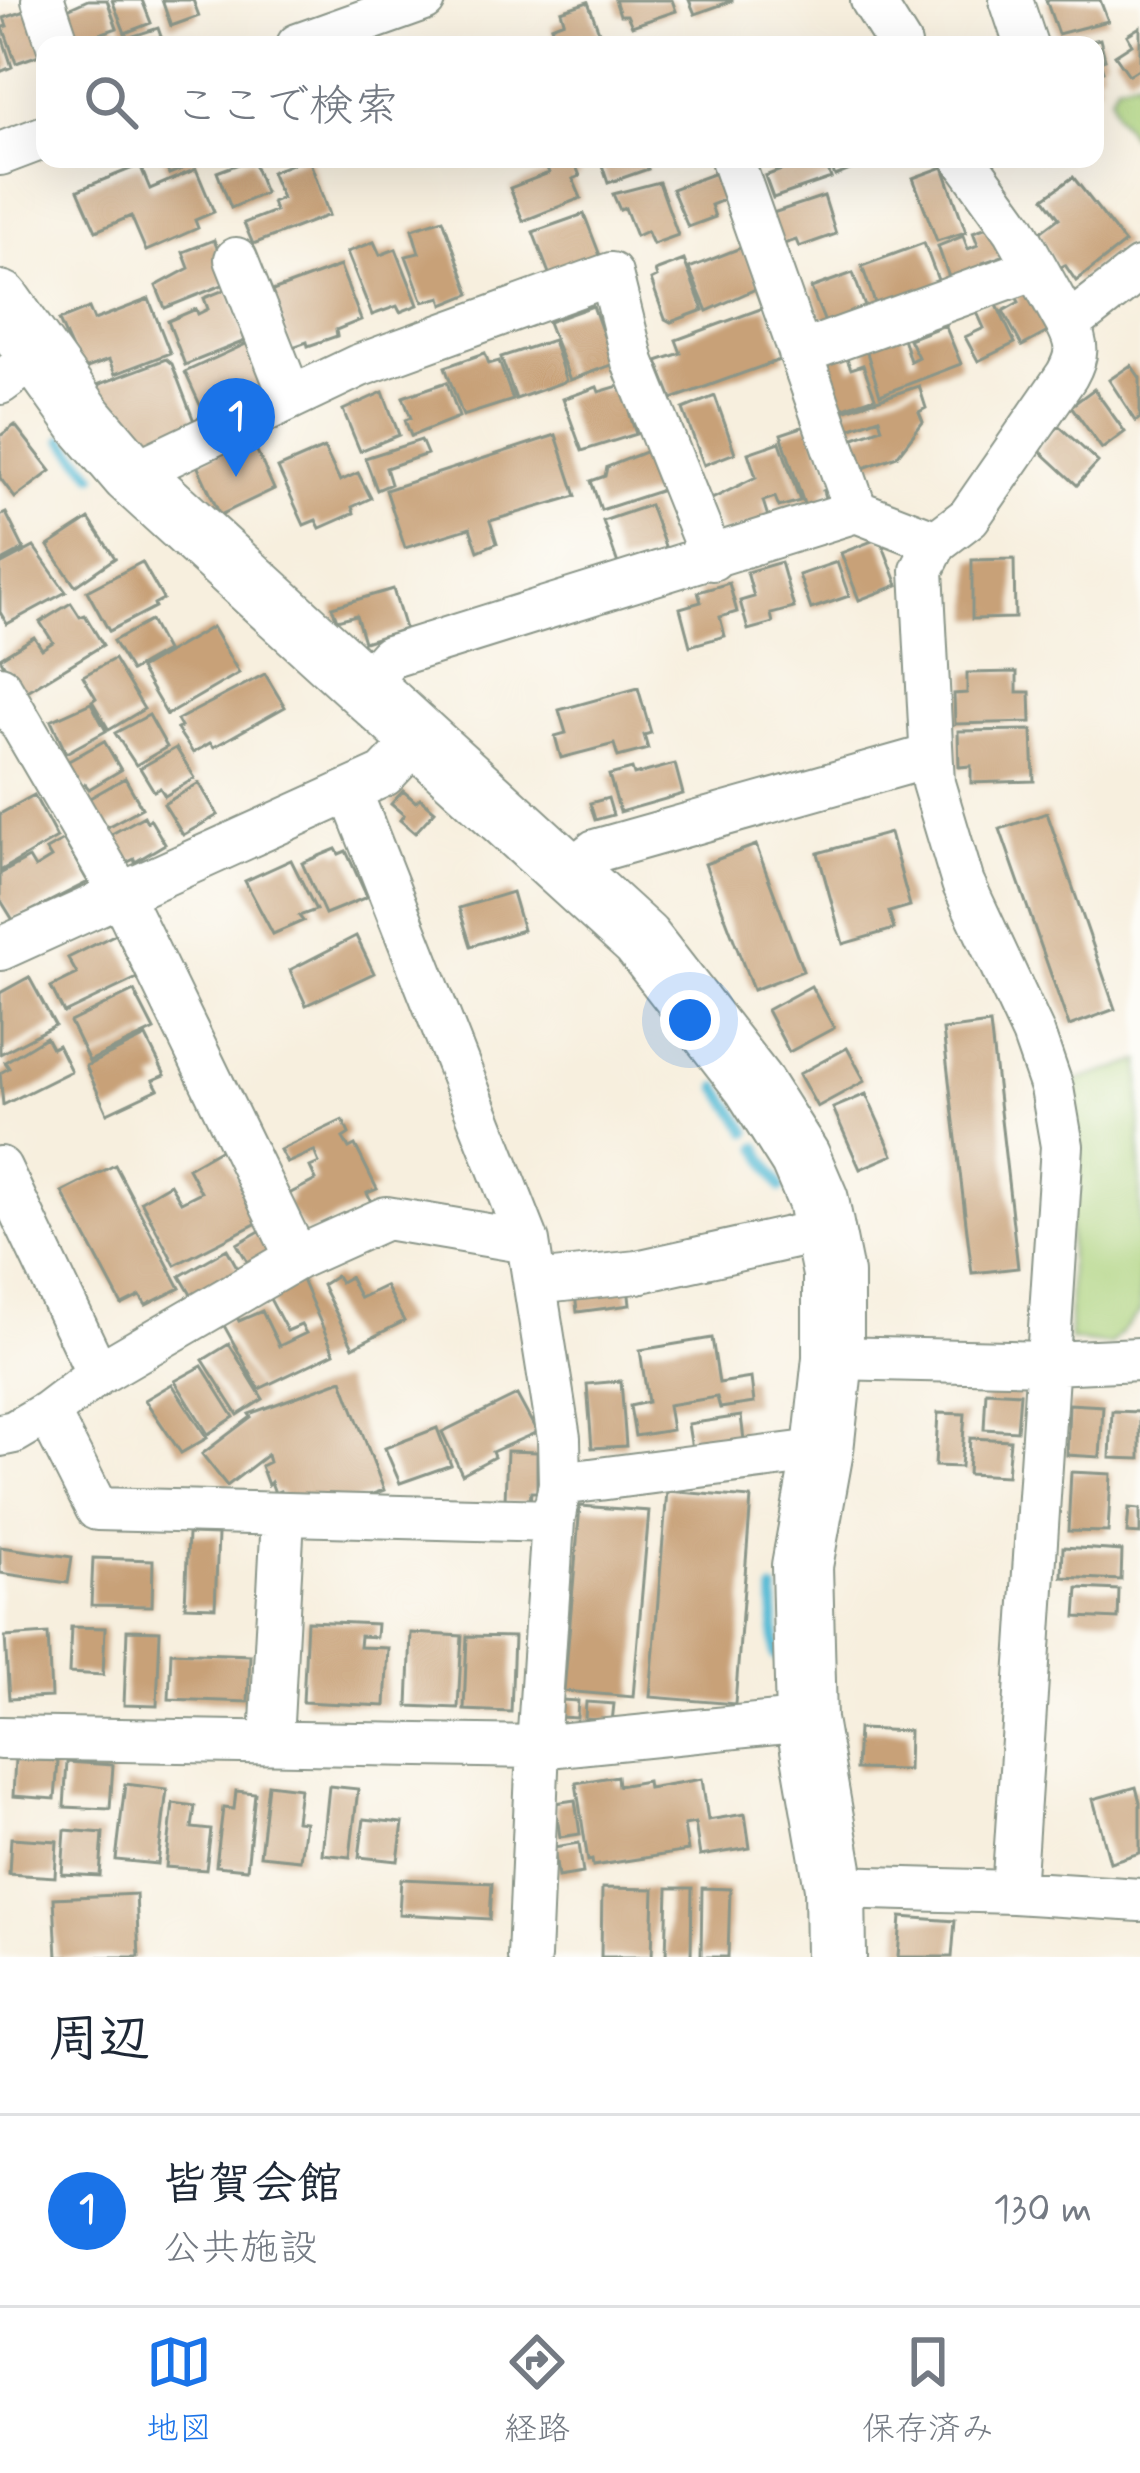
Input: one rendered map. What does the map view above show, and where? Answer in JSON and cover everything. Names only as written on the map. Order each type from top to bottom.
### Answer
[{"type":"street","points":[[43,0],[55,36]]},
{"type":"street","points":[[323,36],[424,0]]},
{"type":"street","points":[[872,0],[894,36]]},
{"type":"street","points":[[1011,0],[1023,36]]},
{"type":"street","points":[[0,154],[36,140]]},
{"type":"street","points":[[735,168],[856,511]]},
{"type":"street","points":[[970,168],[1036,268],[1077,342],[1066,375],[969,517],[936,542],[922,570],[933,783],[963,883],[1034,1033],[1052,1088],[1062,1146],[1013,1892]]},
{"type":"street","points":[[236,259],[291,398]]},
{"type":"street","points":[[800,353],[1036,268]]},
{"type":"street","points":[[1067,325],[1140,269]]},
{"type":"street","points":[[131,474],[358,366],[611,274],[633,362],[712,559]]},
{"type":"street","points":[[0,301],[17,370],[364,686],[408,750],[569,872],[641,940],[753,1084],[800,1158],[808,1234],[833,1274],[833,1358],[803,1452],[802,1566],[788,1722],[835,1887],[836,1957]]},
{"type":"street","points":[[364,686],[389,657],[856,511],[936,542]]},
{"type":"street","points":[[0,687],[120,893],[297,1258]]},
{"type":"street","points":[[0,950],[384,775],[408,750]]},
{"type":"street","points":[[569,872],[595,851],[931,756]]},
{"type":"street","points":[[350,791],[532,1263],[559,1438],[529,1957]]},
{"type":"street","points":[[0,1168],[98,1374]]},
{"type":"street","points":[[0,1435],[48,1412],[98,1374],[297,1258],[386,1218],[532,1263],[637,1272],[808,1234]]},
{"type":"street","points":[[833,1358],[1051,1363],[1140,1359]]},
{"type":"street","points":[[48,1412],[97,1509],[283,1517],[557,1503],[803,1452]]},
{"type":"street","points":[[272,1741],[283,1517]]},
{"type":"street","points":[[0,1738],[538,1747],[788,1722]]},
{"type":"street","points":[[835,1887],[1140,1900]]},
{"type":"green space","points":[[1140,78],[1140,148],[1115,113],[1111,96],[1117,84]]},
{"type":"green space","points":[[1140,1061],[1140,1312],[1110,1345],[1070,1340],[1069,1083]]},
{"type":"building","points":[[88,0],[107,0],[117,28],[94,36],[68,36],[59,13]]},
{"type":"building","points":[[112,0],[142,0],[151,23],[125,33]]},
{"type":"building","points":[[162,0],[193,0],[199,16],[171,26]]},
{"type":"building","points":[[615,0],[672,0],[676,11],[632,26],[627,15],[620,15]]},
{"type":"building","points":[[689,0],[732,0],[732,1],[695,14]]},
{"type":"building","points":[[1046,0],[1100,0],[1108,21],[1058,34]]},
{"type":"building","points":[[588,2],[601,36],[555,36],[551,26],[564,21],[561,11]]},
{"type":"building","points":[[41,6],[44,36],[36,36],[36,56],[16,63],[4,18]]},
{"type":"building","points":[[1140,27],[1140,68],[1129,75],[1115,55],[1132,44],[1127,35]]},
{"type":"building","points":[[158,28],[161,36],[133,36]]},
{"type":"building","points":[[0,34],[12,67],[0,72]]},
{"type":"building","points":[[133,168],[141,168],[150,189],[196,169],[214,212],[195,220],[198,228],[146,251],[131,216],[96,231],[78,190]]},
{"type":"building","points":[[255,168],[265,193],[231,208],[217,172]]},
{"type":"building","points":[[312,168],[329,215],[253,244],[244,223],[275,211],[272,202],[282,198],[271,172]]},
{"type":"building","points":[[547,168],[577,168],[580,176],[573,179],[581,198],[523,221],[510,188],[549,173]]},
{"type":"building","points":[[603,168],[648,169],[608,183]]},
{"type":"building","points":[[827,168],[831,178],[773,198],[765,176],[784,169]]},
{"type":"building","points":[[832,168],[855,168],[835,176]]},
{"type":"building","points":[[943,168],[966,232],[937,241],[913,178]]},
{"type":"building","points":[[721,171],[731,197],[711,205],[715,217],[688,227],[672,189]]},
{"type":"building","points":[[1073,177],[1125,243],[1076,281],[1065,265],[1059,268],[1039,233],[1059,218],[1044,198]]},
{"type":"building","points":[[659,182],[678,235],[653,244],[647,231],[636,236],[625,208],[620,210],[613,194]]},
{"type":"building","points":[[824,196],[836,234],[799,247],[796,240],[777,246],[767,215]]},
{"type":"building","points":[[584,214],[601,258],[550,276],[533,232]]},
{"type":"building","points":[[443,219],[470,294],[443,305],[441,297],[423,302],[406,256],[419,253],[412,229]]},
{"type":"building","points":[[999,223],[1011,253],[983,263],[986,271],[951,283],[938,246],[963,236],[968,249],[978,245],[973,232]]},
{"type":"building","points":[[214,240],[230,282],[165,308],[156,286],[189,268],[183,252]]},
{"type":"building","points":[[374,242],[380,255],[396,249],[418,305],[372,315],[347,252]]},
{"type":"building","points":[[924,243],[941,288],[876,306],[862,266]]},
{"type":"building","points":[[743,247],[762,286],[707,311],[689,268]]},
{"type":"building","points":[[684,260],[703,310],[671,322],[665,319],[651,280],[657,277],[655,271]]},
{"type":"building","points":[[340,266],[361,320],[336,330],[337,336],[290,348],[270,292]]},
{"type":"building","points":[[853,273],[868,315],[828,330],[811,288]]},
{"type":"building","points":[[1034,284],[1055,328],[1022,346],[1003,311],[1019,302],[1013,291]]},
{"type":"building","points":[[229,288],[245,341],[185,365],[168,321],[208,309],[204,298]]},
{"type":"building","points":[[149,299],[170,353],[115,374],[109,360],[81,370],[59,320],[89,308],[94,320]]},
{"type":"building","points":[[995,301],[1015,343],[978,361],[965,337],[984,328],[976,310]]},
{"type":"building","points":[[593,306],[614,364],[570,380],[548,322]]},
{"type":"building","points":[[766,307],[785,358],[672,399],[657,361],[681,353],[676,340]]},
{"type":"building","points":[[945,325],[961,364],[880,395],[864,343],[901,331],[910,361],[918,357],[909,339]]},
{"type":"building","points":[[257,339],[272,378],[264,393],[207,420],[185,372]]},
{"type":"building","points":[[553,340],[566,381],[516,399],[501,357]]},
{"type":"building","points":[[844,352],[851,369],[863,365],[875,397],[833,412],[815,362]]},
{"type":"building","points":[[485,353],[489,364],[499,361],[513,400],[463,416],[445,367]]},
{"type":"building","points":[[166,359],[195,424],[143,446],[92,387]]},
{"type":"building","points":[[1131,365],[1140,378],[1140,418],[1136,421],[1109,380]]},
{"type":"building","points":[[447,382],[459,417],[411,436],[405,420],[411,418],[403,397]]},
{"type":"building","points":[[625,384],[636,434],[582,451],[563,399],[597,387],[599,392]]},
{"type":"building","points":[[919,386],[926,408],[919,412],[923,422],[897,456],[855,471],[843,442],[882,428],[879,418],[849,429],[843,411]]},
{"type":"building","points":[[1094,389],[1125,432],[1102,449],[1071,406]]},
{"type":"building","points":[[383,392],[399,435],[360,451],[343,410]]},
{"type":"building","points":[[715,396],[735,453],[704,465],[683,409]]},
{"type":"building","points":[[811,424],[833,487],[823,491],[826,501],[805,507],[781,434]]},
{"type":"building","points":[[15,425],[51,471],[15,498],[0,478],[0,436]]},
{"type":"building","points":[[1059,426],[1098,462],[1077,485],[1038,449]]},
{"type":"building","points":[[556,435],[576,496],[490,521],[497,543],[478,551],[470,528],[405,548],[386,490]]},
{"type":"building","points":[[251,438],[274,489],[220,515],[196,463]]},
{"type":"building","points":[[421,440],[427,454],[386,468],[391,484],[377,490],[365,458]]},
{"type":"building","points":[[780,442],[800,501],[779,507],[775,497],[763,501],[769,520],[724,533],[710,500],[756,477],[748,453]]},
{"type":"building","points":[[324,448],[340,481],[358,473],[371,498],[352,507],[354,513],[320,528],[316,520],[304,525],[278,468]]},
{"type":"building","points":[[650,450],[663,490],[601,510],[591,481],[605,476],[607,467]]},
{"type":"building","points":[[650,505],[666,549],[618,564],[603,521]]},
{"type":"building","points":[[6,513],[24,549],[0,562],[0,516]]},
{"type":"building","points":[[89,519],[115,558],[75,586],[48,546]]},
{"type":"building","points":[[880,538],[898,585],[859,600],[841,553]]},
{"type":"building","points":[[34,547],[66,592],[7,624],[0,612],[0,565]]},
{"type":"building","points":[[1014,559],[1015,618],[972,619],[972,560]]},
{"type":"building","points":[[142,562],[163,599],[109,631],[87,591]]},
{"type":"building","points":[[781,562],[794,608],[771,614],[773,623],[748,630],[740,601],[754,597],[747,572]]},
{"type":"building","points":[[837,562],[849,596],[811,609],[799,575]]},
{"type":"building","points":[[729,583],[737,612],[720,617],[725,636],[690,646],[680,608],[701,602],[698,592]]},
{"type":"building","points":[[393,589],[405,629],[364,642],[356,615],[337,620],[332,607]]},
{"type":"building","points":[[71,603],[80,617],[85,615],[103,645],[21,695],[0,658],[34,637],[42,649],[53,642],[40,622]]},
{"type":"building","points":[[150,621],[166,651],[131,671],[113,641]]},
{"type":"building","points":[[212,627],[239,673],[167,715],[140,669]]},
{"type":"building","points":[[114,659],[144,709],[109,730],[83,676]]},
{"type":"building","points":[[1017,672],[1017,692],[1030,692],[1031,722],[955,724],[954,694],[967,693],[967,673]]},
{"type":"building","points":[[265,674],[285,707],[214,747],[210,743],[193,753],[177,729],[181,727],[177,720]]},
{"type":"building","points":[[638,688],[651,733],[644,735],[648,749],[618,757],[614,744],[561,758],[555,736],[566,733],[559,710]]},
{"type":"building","points":[[91,703],[106,731],[66,753],[51,721]]},
{"type":"building","points":[[149,715],[167,747],[136,765],[115,733]]},
{"type":"building","points":[[1032,730],[1034,781],[971,783],[971,766],[959,767],[958,731]]},
{"type":"building","points":[[104,741],[121,770],[89,789],[81,786],[67,762]]},
{"type":"building","points":[[176,748],[195,778],[165,796],[160,788],[154,791],[140,768]]},
{"type":"building","points":[[675,764],[683,794],[620,812],[609,775],[632,769],[634,775]]},
{"type":"building","points":[[125,778],[142,808],[105,828],[88,799]]},
{"type":"building","points":[[199,783],[218,815],[183,835],[164,804]]},
{"type":"building","points":[[403,791],[435,811],[415,833],[391,804]]},
{"type":"building","points":[[34,795],[57,838],[0,871],[0,814]]},
{"type":"building","points":[[608,798],[613,815],[595,820],[590,803]]},
{"type":"building","points":[[1047,813],[1115,1009],[1069,1026],[1000,829]]},
{"type":"building","points":[[144,816],[165,844],[124,864],[108,836]]},
{"type":"building","points":[[890,833],[910,906],[889,912],[894,929],[843,944],[818,853]]},
{"type":"building","points":[[64,840],[88,882],[13,920],[0,899],[0,874],[29,858],[35,868],[51,858],[46,850]]},
{"type":"building","points":[[756,845],[803,971],[753,990],[705,864]]},
{"type":"building","points":[[336,849],[339,854],[346,851],[367,897],[325,914],[302,863]]},
{"type":"building","points":[[291,860],[316,910],[273,934],[245,881]]},
{"type":"building","points":[[512,892],[523,930],[471,946],[459,908]]},
{"type":"building","points":[[116,934],[137,978],[64,1013],[51,987],[77,974],[68,958]]},
{"type":"building","points":[[356,936],[374,973],[306,1005],[290,970]]},
{"type":"building","points":[[29,977],[55,1025],[0,1054],[0,993]]},
{"type":"building","points":[[811,986],[834,1028],[789,1052],[767,1010]]},
{"type":"building","points":[[134,991],[154,1030],[89,1061],[70,1022]]},
{"type":"building","points":[[990,1024],[1018,1268],[972,1273],[943,1030]]},
{"type":"building","points":[[46,1037],[52,1048],[58,1045],[71,1071],[3,1105],[0,1073],[9,1068],[5,1062]]},
{"type":"building","points":[[146,1037],[165,1075],[153,1080],[158,1089],[107,1113],[86,1066]]},
{"type":"building","points":[[847,1048],[865,1081],[817,1107],[799,1074]]},
{"type":"building","points":[[866,1094],[893,1155],[860,1169],[833,1108]]},
{"type":"building","points":[[343,1120],[349,1134],[343,1138],[349,1148],[355,1145],[377,1189],[367,1193],[371,1202],[307,1231],[285,1205],[292,1200],[289,1194],[316,1180],[310,1167],[319,1163],[314,1151],[287,1163],[280,1150]]},
{"type":"building","points":[[221,1149],[259,1222],[175,1265],[141,1201],[170,1184],[181,1202],[201,1192],[188,1168]]},
{"type":"building","points":[[115,1165],[180,1288],[146,1305],[140,1296],[122,1305],[62,1192]]},
{"type":"building","points":[[265,1228],[278,1250],[250,1266],[237,1244]]},
{"type":"building","points":[[227,1249],[243,1278],[196,1303],[180,1276]]},
{"type":"building","points":[[336,1276],[340,1282],[349,1277],[360,1298],[385,1286],[404,1321],[353,1347],[322,1285]]},
{"type":"building","points":[[302,1280],[334,1353],[259,1389],[222,1322],[262,1311],[279,1346],[306,1333],[301,1325],[287,1331],[269,1297]]},
{"type":"building","points":[[628,1286],[630,1305],[577,1312],[575,1293]]},
{"type":"building","points":[[712,1338],[719,1383],[751,1378],[754,1403],[720,1408],[717,1397],[668,1405],[672,1430],[635,1436],[630,1406],[648,1402],[640,1350]]},
{"type":"building","points":[[229,1344],[263,1399],[238,1415],[203,1360]]},
{"type":"building","points":[[202,1366],[234,1417],[208,1434],[175,1381]]},
{"type":"building","points":[[342,1380],[384,1490],[340,1506],[285,1502],[271,1482],[268,1485],[261,1466],[269,1462],[267,1455],[227,1486],[202,1454],[249,1414]]},
{"type":"building","points":[[621,1381],[626,1446],[592,1448],[587,1384]]},
{"type":"building","points":[[172,1384],[207,1438],[181,1453],[145,1400]]},
{"type":"building","points":[[986,1391],[1020,1393],[1017,1431],[984,1429]]},
{"type":"building","points":[[517,1395],[537,1432],[492,1452],[494,1457],[462,1474],[442,1432]]},
{"type":"building","points":[[1069,1404],[1103,1406],[1100,1457],[1067,1455]]},
{"type":"building","points":[[1112,1411],[1140,1412],[1140,1459],[1110,1458]]},
{"type":"building","points":[[938,1413],[965,1414],[961,1467],[935,1466]]},
{"type":"building","points":[[741,1416],[744,1440],[692,1449],[688,1424]]},
{"type":"building","points":[[437,1428],[451,1465],[400,1483],[385,1448]]},
{"type":"building","points":[[970,1438],[1010,1440],[1007,1476],[968,1474]]},
{"type":"building","points":[[507,1451],[537,1452],[537,1492],[531,1492],[530,1502],[505,1501]]},
{"type":"building","points":[[1071,1472],[1111,1474],[1108,1532],[1068,1531]]},
{"type":"building","points":[[667,1491],[751,1498],[735,1704],[650,1697]]},
{"type":"building","points":[[580,1506],[649,1511],[633,1697],[564,1691]]},
{"type":"building","points":[[1129,1508],[1140,1509],[1140,1534],[1127,1533]]},
{"type":"building","points":[[188,1534],[218,1535],[215,1607],[185,1606]]},
{"type":"building","points":[[0,1547],[72,1557],[68,1583],[0,1573]]},
{"type":"building","points":[[1063,1547],[1122,1551],[1121,1580],[1062,1577]]},
{"type":"building","points":[[93,1558],[153,1560],[152,1606],[91,1605]]},
{"type":"building","points":[[1078,1588],[1119,1590],[1118,1619],[1076,1617]]},
{"type":"building","points":[[307,1621],[377,1624],[376,1637],[360,1636],[359,1647],[388,1648],[385,1706],[303,1702]]},
{"type":"building","points":[[71,1627],[105,1628],[103,1675],[69,1673]]},
{"type":"building","points":[[127,1630],[160,1631],[157,1706],[124,1705]]},
{"type":"building","points":[[411,1633],[462,1636],[458,1708],[408,1706]]},
{"type":"building","points":[[48,1634],[51,1697],[9,1699],[5,1637]]},
{"type":"building","points":[[467,1636],[514,1637],[511,1712],[464,1710]]},
{"type":"building","points":[[171,1652],[250,1655],[248,1702],[169,1699]]},
{"type":"building","points":[[561,1700],[578,1701],[577,1718],[560,1717]]},
{"type":"building","points":[[586,1702],[614,1704],[612,1722],[585,1719]]},
{"type":"building","points":[[858,1729],[909,1731],[908,1770],[856,1769]]},
{"type":"building","points":[[15,1759],[58,1761],[55,1799],[13,1796]]},
{"type":"building","points":[[67,1762],[113,1765],[110,1809],[64,1807]]},
{"type":"building","points":[[617,1776],[618,1786],[647,1781],[648,1788],[702,1779],[708,1820],[745,1814],[750,1848],[700,1856],[695,1823],[684,1825],[688,1851],[593,1866],[588,1861],[576,1783]]},
{"type":"building","points":[[125,1784],[167,1789],[158,1864],[116,1860]]},
{"type":"building","points":[[268,1784],[300,1788],[296,1821],[305,1822],[300,1860],[260,1856]]},
{"type":"building","points":[[329,1786],[358,1789],[350,1857],[322,1854]]},
{"type":"building","points":[[1136,1787],[1140,1853],[1110,1862],[1093,1799]]},
{"type":"building","points":[[236,1791],[255,1793],[247,1869],[216,1866],[223,1808],[234,1809]]},
{"type":"building","points":[[575,1800],[580,1834],[560,1837],[555,1803]]},
{"type":"building","points":[[173,1803],[195,1806],[192,1828],[211,1830],[206,1870],[166,1867]]},
{"type":"building","points":[[364,1819],[403,1823],[398,1861],[359,1857]]},
{"type":"building","points":[[65,1830],[103,1833],[100,1876],[62,1874]]},
{"type":"building","points":[[11,1838],[57,1841],[55,1877],[9,1874]]},
{"type":"building","points":[[579,1843],[583,1873],[558,1877],[554,1847]]},
{"type":"building","points":[[401,1879],[492,1883],[490,1919],[399,1914]]},
{"type":"building","points":[[602,1888],[654,1889],[652,1957],[601,1957]]},
{"type":"building","points":[[668,1888],[692,1888],[691,1957],[666,1957]]},
{"type":"building","points":[[702,1888],[730,1889],[728,1957],[701,1957]]},
{"type":"building","points":[[136,1894],[139,1957],[57,1957],[54,1898]]},
{"type":"building","points":[[901,1917],[955,1921],[952,1957],[898,1957]]},
{"type":"waterway","points":[[63,439],[94,475]]},
{"type":"waterway","points":[[718,1087],[748,1132]]},
{"type":"waterway","points":[[758,1147],[781,1188]]},
{"type":"waterway","points":[[774,1591],[775,1656]]},
{"type":"place","name":"皆賀会館","points":[[236,477]]}]
